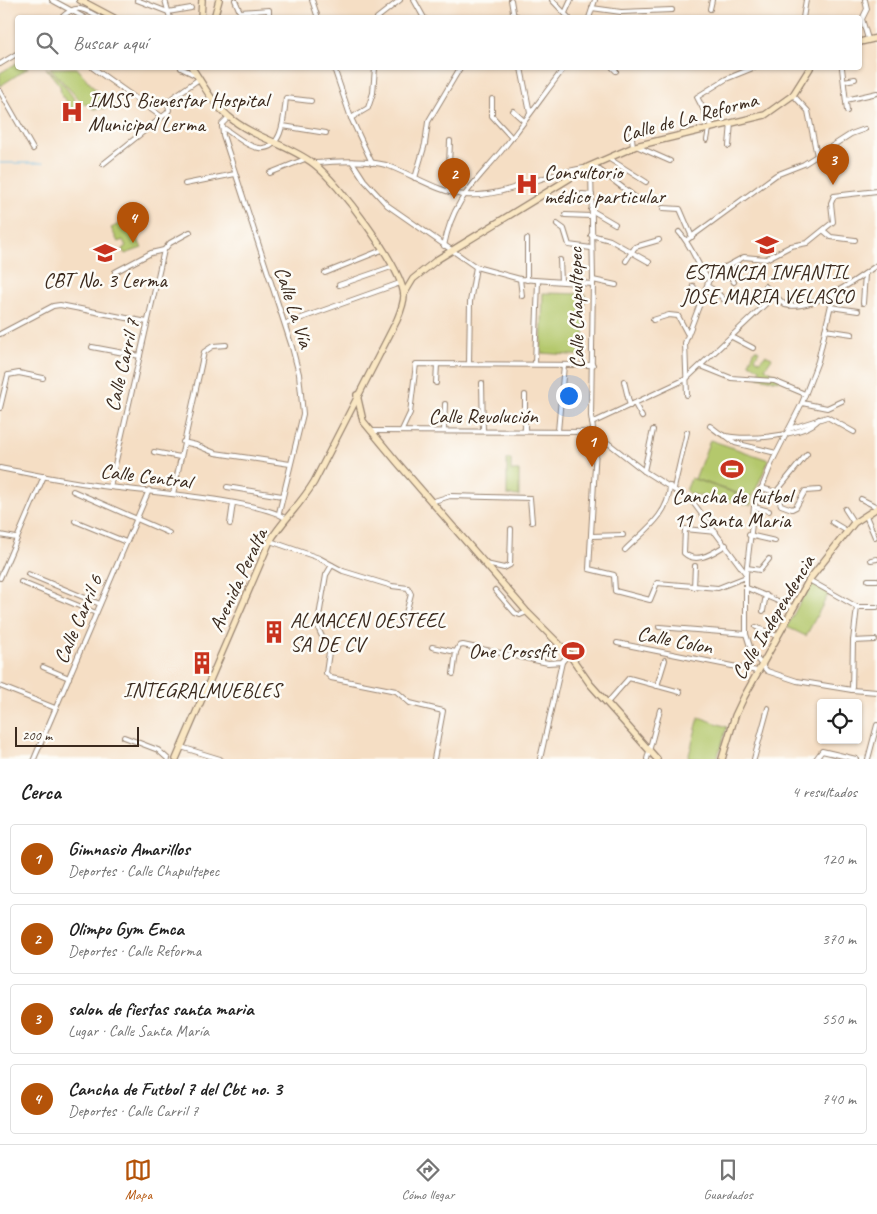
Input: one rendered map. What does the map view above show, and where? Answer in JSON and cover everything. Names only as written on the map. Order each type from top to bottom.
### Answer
[{"type":"street","points":[[52,0],[79,15]]},
{"type":"street","points":[[80,0],[108,15]]},
{"type":"street","points":[[137,0],[168,12],[191,8]]},
{"type":"street","points":[[164,0],[169,15]]},
{"type":"street","points":[[201,15],[202,0]]},
{"type":"street","points":[[215,15],[219,0]]},
{"type":"street","points":[[235,0],[240,12],[269,10],[270,15]]},
{"type":"street","points":[[312,0],[317,15]]},
{"type":"street","points":[[380,15],[400,0]]},
{"type":"street","points":[[414,0],[422,15]]},
{"type":"street","points":[[511,0],[513,15]]},
{"type":"street","points":[[552,0],[566,15]]},
{"type":"street","points":[[567,15],[571,0]]},
{"type":"street","points":[[590,15],[595,0]]},
{"type":"street","points":[[710,9],[712,0]]},
{"type":"street","points":[[804,15],[806,0]]},
{"type":"street","points":[[865,0],[866,9],[862,19],[868,39]]},
{"type":"street","points":[[64,15],[70,10],[79,8],[94,15]]},
{"type":"street","points":[[592,8],[622,12],[672,10]]},
{"type":"street","points":[[643,15],[644,11]]},
{"type":"street","points":[[862,41],[877,38]]},
{"type":"street","points":[[0,64],[15,55]]},
{"type":"street","points":[[96,70],[162,117]]},
{"type":"street","points":[[184,70],[198,78]]},
{"type":"street","points":[[193,70],[216,104],[229,117],[313,163],[348,199],[382,250],[404,294]]},
{"type":"street","points":[[335,70],[351,118],[372,163]]},
{"type":"street","points":[[351,118],[368,108],[373,93],[375,70]]},
{"type":"street","points":[[415,178],[425,144],[428,122],[459,70]]},
{"type":"street","points":[[521,70],[530,113]]},
{"type":"street","points":[[444,246],[452,215],[463,195],[512,138],[562,70]]},
{"type":"street","points":[[707,140],[711,128],[697,97],[726,79],[746,70]]},
{"type":"street","name":"Calle de La Reforma","points":[[404,294],[420,273],[451,250],[591,166],[634,147],[765,115],[793,96],[809,70]]},
{"type":"street","points":[[842,70],[847,111]]},
{"type":"street","points":[[103,164],[162,117],[169,110],[168,102],[198,78]]},
{"type":"street","points":[[844,80],[856,79]]},
{"type":"street","points":[[0,91],[32,149]]},
{"type":"street","points":[[846,100],[877,93]]},
{"type":"street","points":[[793,96],[808,111],[817,156]]},
{"type":"street","points":[[229,117],[222,127],[259,148],[273,142],[280,134],[286,98],[311,101]]},
{"type":"street","points":[[492,99],[492,116],[512,138]]},
{"type":"street","points":[[513,111],[524,121]]},
{"type":"street","points":[[729,146],[731,123]]},
{"type":"street","points":[[282,126],[326,134]]},
{"type":"street","name":"Calle La Vía","points":[[222,127],[235,174],[285,324],[299,374],[302,397],[300,432],[290,464],[279,513]]},
{"type":"street","points":[[631,128],[634,147],[670,161]]},
{"type":"street","points":[[687,240],[776,175],[796,168],[851,134],[865,129]]},
{"type":"street","points":[[450,141],[449,166],[454,192]]},
{"type":"street","points":[[608,158],[646,182]]},
{"type":"street","points":[[270,173],[305,159]]},
{"type":"street","points":[[313,163],[372,163],[386,166],[463,195],[478,195],[564,171],[591,166],[643,203]]},
{"type":"street","points":[[353,163],[376,194],[387,205],[476,267],[520,279],[593,282],[616,285]]},
{"type":"street","name":"Calle Chapultepec","points":[[591,166],[593,282],[592,423],[594,432],[592,536],[589,569],[614,574],[615,590],[650,600],[657,583],[694,587]]},
{"type":"street","points":[[185,184],[235,174]]},
{"type":"street","points":[[687,395],[685,343],[687,333],[709,280],[724,267],[744,257],[766,259],[790,246],[807,243],[833,222],[831,203],[834,196],[877,191]]},
{"type":"street","points":[[582,194],[592,195]]},
{"type":"street","points":[[663,208],[680,209],[692,237]]},
{"type":"street","points":[[591,210],[614,224]]},
{"type":"street","points":[[565,215],[591,216]]},
{"type":"street","points":[[556,224],[564,230],[569,245],[591,248]]},
{"type":"street","points":[[824,231],[831,237],[854,240]]},
{"type":"street","points":[[115,272],[150,253],[164,250],[170,243],[190,232]]},
{"type":"street","points":[[679,232],[687,240],[694,256],[709,280]]},
{"type":"street","points":[[591,235],[604,238],[632,251],[648,262]]},
{"type":"street","points":[[527,239],[528,280]]},
{"type":"street","points":[[626,261],[632,251],[640,245],[659,240]]},
{"type":"street","name":"Calle Carril 7","points":[[110,487],[164,250]]},
{"type":"street","points":[[325,273],[382,250]]},
{"type":"street","points":[[560,260],[560,282]]},
{"type":"street","points":[[765,286],[782,303],[791,306],[833,296],[877,265]]},
{"type":"street","points":[[339,285],[392,267]]},
{"type":"street","points":[[469,364],[470,302],[476,267]]},
{"type":"street","points":[[724,267],[734,282]]},
{"type":"street","points":[[863,303],[865,274]]},
{"type":"street","points":[[520,279],[522,296]]},
{"type":"street","points":[[535,364],[538,281]]},
{"type":"street","points":[[285,324],[400,283]]},
{"type":"street","points":[[693,286],[702,298]]},
{"type":"street","points":[[707,286],[716,291],[725,301]]},
{"type":"street","name":"Avenida Peralta","points":[[176,759],[270,541],[286,519],[301,503],[314,482],[397,320],[404,294]]},
{"type":"street","points":[[592,423],[686,379],[774,296]]},
{"type":"street","points":[[833,296],[818,361],[802,403],[776,453],[754,507],[749,535],[746,576],[746,634],[752,653],[767,671],[797,681],[877,692]]},
{"type":"street","points":[[0,334],[52,306],[60,305],[147,322]]},
{"type":"street","points":[[831,307],[858,311]]},
{"type":"street","points":[[653,320],[669,315],[678,316],[687,333]]},
{"type":"street","points":[[825,330],[852,334]]},
{"type":"street","points":[[732,337],[753,348]]},
{"type":"street","points":[[173,494],[204,352],[213,346],[226,345]]},
{"type":"street","points":[[92,347],[140,356]]},
{"type":"street","points":[[402,430],[410,413],[416,364],[593,365]]},
{"type":"street","points":[[436,383],[437,364]]},
{"type":"street","points":[[558,431],[564,365]]},
{"type":"street","points":[[701,366],[731,378],[774,381],[805,394]]},
{"type":"street","points":[[0,408],[2,392],[10,374],[19,373],[43,378]]},
{"type":"street","points":[[624,381],[632,405],[642,417]]},
{"type":"street","points":[[482,383],[483,430]]},
{"type":"street","points":[[525,395],[525,430]]},
{"type":"street","points":[[357,396],[360,414],[371,431],[484,564],[527,612],[569,654],[607,703],[656,759]]},
{"type":"street","points":[[802,403],[827,408],[842,401]]},
{"type":"street","points":[[444,404],[444,430]]},
{"type":"street","points":[[789,429],[819,419],[832,418],[854,432]]},
{"type":"street","points":[[726,436],[786,434],[814,424],[819,419]]},
{"type":"street","points":[[710,426],[735,443],[776,453]]},
{"type":"street","name":"Calle Revolución","points":[[371,431],[525,430],[594,432]]},
{"type":"street","points":[[644,471],[653,430]]},
{"type":"street","points":[[594,432],[644,471],[672,487],[696,505],[746,576]]},
{"type":"street","points":[[625,550],[663,513],[667,505],[687,432]]},
{"type":"street","points":[[183,442],[215,453],[290,464]]},
{"type":"street","points":[[154,452],[180,456]]},
{"type":"street","points":[[776,492],[807,454]]},
{"type":"street","name":"Calle Central","points":[[0,468],[110,487],[149,490],[233,503],[279,513],[286,519]]},
{"type":"street","points":[[0,578],[44,476]]},
{"type":"street","points":[[227,487],[282,496]]},
{"type":"street","points":[[761,488],[776,492],[782,504],[792,509],[796,507],[805,490],[819,490]]},
{"type":"street","name":"Calle Carril 6","points":[[34,759],[149,490]]},
{"type":"street","points":[[73,491],[137,517],[169,533]]},
{"type":"street","points":[[431,502],[450,496],[530,498],[532,522]]},
{"type":"street","points":[[861,499],[877,507]]},
{"type":"street","points":[[230,524],[233,503]]},
{"type":"street","points":[[754,507],[769,511]]},
{"type":"street","name":"Calle Independencia","points":[[722,759],[735,716],[792,607],[809,580],[847,531],[877,507]]},
{"type":"street","points":[[845,509],[854,524]]},
{"type":"street","points":[[866,516],[875,537]]},
{"type":"street","points":[[751,520],[768,525]]},
{"type":"street","points":[[75,521],[126,542]]},
{"type":"street","points":[[832,522],[847,531]]},
{"type":"street","points":[[484,564],[504,568],[510,565],[511,529]]},
{"type":"street","points":[[716,532],[685,530],[684,553],[690,557],[702,557],[726,545]]},
{"type":"street","points":[[0,535],[16,538]]},
{"type":"street","points":[[592,536],[622,535]]},
{"type":"street","points":[[749,535],[776,541]]},
{"type":"street","points":[[270,541],[350,574],[408,588],[411,594],[405,617]]},
{"type":"street","points":[[747,568],[760,570],[769,559]]},
{"type":"street","points":[[871,560],[877,559]]},
{"type":"street","points":[[332,565],[326,575],[318,622],[319,630],[329,652],[326,673],[331,678],[398,691],[410,703],[443,712],[434,759]]},
{"type":"street","points":[[695,566],[694,587],[718,588],[746,576]]},
{"type":"street","points":[[28,574],[100,604]]},
{"type":"street","points":[[809,580],[857,607],[877,607]]},
{"type":"street","points":[[868,580],[877,580]]},
{"type":"street","points":[[21,582],[96,613]]},
{"type":"street","points":[[747,588],[792,607]]},
{"type":"street","points":[[495,590],[515,613],[520,615],[527,612]]},
{"type":"street","points":[[763,611],[766,595]]},
{"type":"street","points":[[852,690],[853,641],[857,607]]},
{"type":"street","points":[[659,626],[746,634]]},
{"type":"street","points":[[756,627],[777,636]]},
{"type":"street","points":[[853,641],[875,640]]},
{"type":"street","name":"Calle Colon","points":[[617,643],[757,671]]},
{"type":"street","points":[[452,674],[456,652],[459,646],[463,645],[548,663],[562,662]]},
{"type":"street","points":[[432,647],[456,652]]},
{"type":"street","points":[[540,759],[562,662],[569,654]]},
{"type":"street","points":[[657,686],[665,660]]},
{"type":"street","points":[[43,667],[69,678]]},
{"type":"street","points":[[607,703],[629,678],[680,692]]},
{"type":"street","points":[[0,686],[56,708]]},
{"type":"street","points":[[754,759],[768,708]]},
{"type":"street","points":[[647,759],[660,710]]},
{"type":"street","points":[[868,759],[877,725]]},
{"type":"street","points":[[124,737],[158,750],[168,759]]},
{"type":"street","points":[[181,747],[220,759]]},
{"type":"street","points":[[816,759],[822,751],[856,759]]},
{"type":"green space","points":[[15,64],[15,70],[25,70],[0,86],[0,73]]},
{"type":"green space","points":[[48,70],[66,87],[79,111],[69,111],[69,104],[61,95],[60,86]]},
{"type":"green space","points":[[52,70],[79,70],[105,101],[107,108],[93,109],[91,105],[83,104]]},
{"type":"green space","points":[[125,221],[134,232],[142,248],[125,254],[122,249],[126,246],[123,240],[118,242],[111,228]]},
{"type":"green space","points":[[543,293],[585,294],[584,356],[541,353]]},
{"type":"green space","points":[[755,349],[759,351],[755,358],[760,361],[765,355],[772,358],[765,368],[780,377],[779,381],[758,377],[760,369],[749,363]]},
{"type":"green space","name":"Cancha de futbol 11 Santa Maria","points":[[710,440],[769,460],[752,498],[695,479]]},
{"type":"green space","points":[[507,459],[511,459],[511,471],[519,471],[519,496],[507,495]]},
{"type":"green space","points":[[691,478],[752,499],[751,505],[690,494],[686,491]]},
{"type":"green space","points":[[810,583],[829,593],[806,636],[787,627]]},
{"type":"green space","points":[[699,717],[727,727],[717,759],[688,759]]},
{"type":"waterway","points":[[0,163],[43,163]]},
{"type":"place","name":"IMSS Bienestar Hospital Municipal Lerma","points":[[72,112]]},
{"type":"place","name":"Consultorio médico particular","points":[[527,184]]},
{"type":"place","name":"salon de fiestas santa maria","points":[[833,185]]},
{"type":"place","name":"Olimpo Gym Emca","points":[[454,199]]},
{"type":"place","name":"Cancha de Futbol 7 del Cbt no. 3","points":[[133,243]]},
{"type":"place","name":"ESTANCIA INFANTIL JOSE MARIA VELASCO","points":[[767,245]]},
{"type":"place","name":"CBT No. 3 Lerma","points":[[105,253]]},
{"type":"place","name":"Gimnasio Amarillos","points":[[592,467]]},
{"type":"place","name":"Cancha de futbol 11 Santa Maria","points":[[732,469]]},
{"type":"place","name":"ALMACEN OESTEEL SA DE CV","points":[[274,632]]},
{"type":"place","name":"One Crossfit","points":[[573,651]]},
{"type":"place","name":"INTEGRALMUEBLES","points":[[202,663]]}]
